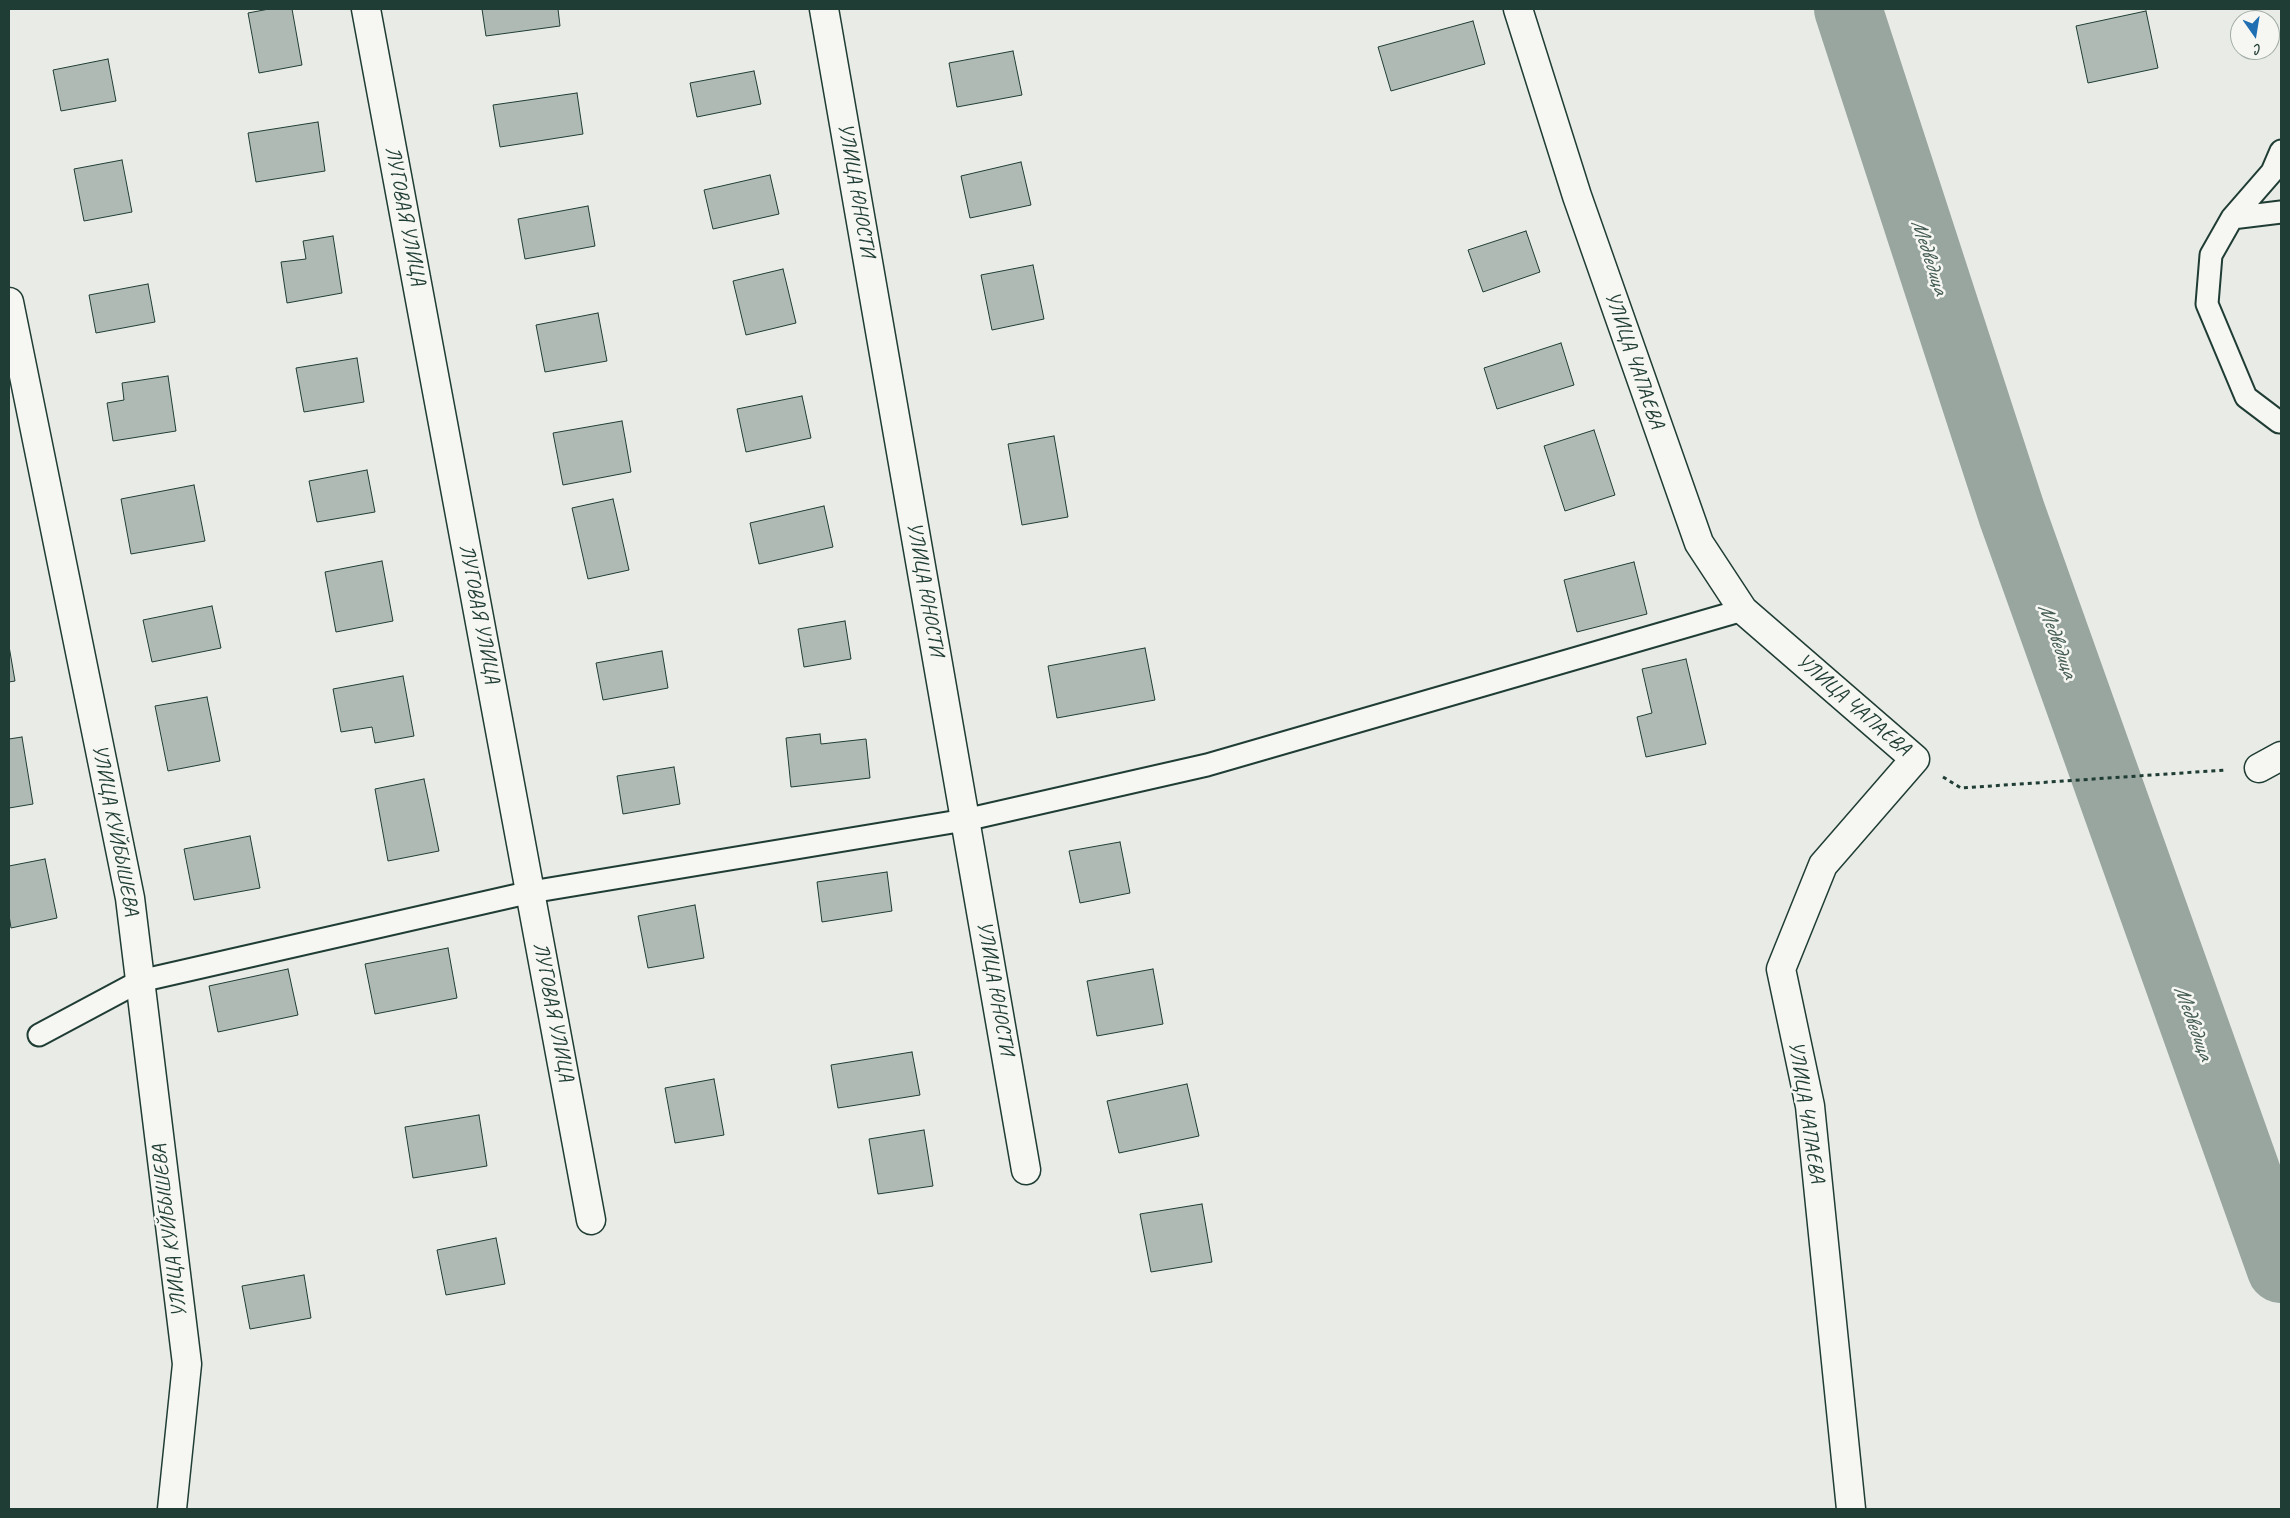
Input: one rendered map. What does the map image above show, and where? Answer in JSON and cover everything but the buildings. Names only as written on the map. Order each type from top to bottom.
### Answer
[{"type":"street","name":"ЛУГОВАЯ УЛИЦА","points":[[366,9],[591,1220]]},
{"type":"street","name":"УЛИЦА ЮНОСТИ","points":[[824,9],[1026,1170]]},
{"type":"street","name":"УЛИЦА ЧАПАЕВА","points":[[1518,9],[1577,196],[1699,543],[1743,610],[1915,759],[1823,865],[1781,969],[1810,1106],[1851,1509]]},
{"type":"street","name":"УЛИЦА КУЙБЫШЕВА","points":[[9,302],[130,898],[187,1364],[172,1509]]},
{"type":"lane","points":[[2280,422],[2246,397],[2207,304],[2211,255],[2232,218],[2272,172],[2281,151]]},
{"type":"lane","points":[[2232,218],[2281,212]]},
{"type":"lane","points":[[39,1035],[140,981],[531,892],[965,820],[1206,765],[1743,610]]},
{"type":"path","points":[[1961,788],[2270,762]]},
{"type":"waterway","name":"Медведица","points":[[1848,9],[2012,514],[2281,1269]]}]
